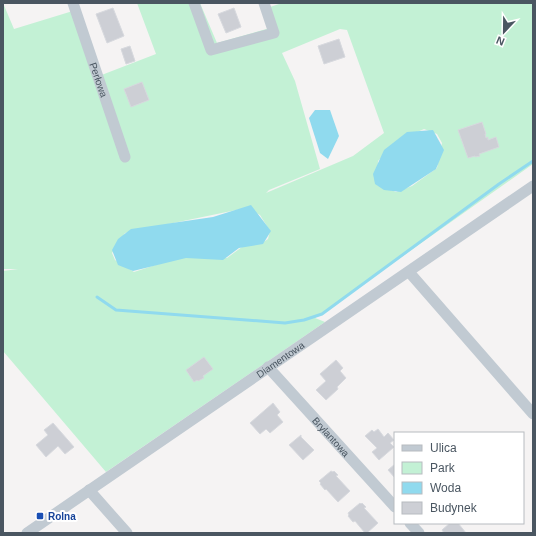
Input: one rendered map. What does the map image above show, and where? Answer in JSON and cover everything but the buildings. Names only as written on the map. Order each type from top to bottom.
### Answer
[{"type":"street","name":"Perłowa","points":[[73,3],[125,157]]},
{"type":"street","points":[[194,3],[211,50],[274,33],[264,3]]},
{"type":"street","name":"Diamentowa","points":[[27,533],[533,186]]},
{"type":"street","points":[[409,272],[533,414]]},
{"type":"street","name":"Brylantowa","points":[[268,367],[394,506]]},
{"type":"street","points":[[89,490],[127,533]]},
{"type":"street","points":[[411,524],[419,533]]},
{"type":"green space","points":[[3,3],[14,29],[76,10],[99,76],[156,54],[137,3],[200,3],[217,43],[270,28],[267,8],[282,3],[533,3],[533,164],[315,318],[325,322],[106,472],[3,351],[3,271],[18,269],[3,269]],"holes":[[[340,29],[347,30],[384,133],[353,156],[266,193],[269,190],[320,169],[295,81],[282,53]],[[424,129],[437,134],[442,143],[437,168],[412,186],[396,192],[377,185],[378,161],[397,141]],[[246,208],[260,215],[270,231],[268,239],[262,243],[246,244],[227,258],[177,258],[134,272],[115,260],[112,253],[125,233]]]},
{"type":"water","points":[[315,110],[330,110],[339,136],[328,159],[320,153],[309,118]]},
{"type":"water","points":[[433,130],[444,150],[436,169],[401,192],[384,190],[375,184],[373,174],[384,150],[407,132]]},
{"type":"water","points":[[251,205],[271,231],[263,244],[239,248],[223,260],[186,258],[133,271],[118,265],[112,250],[118,239],[131,229],[213,217]]},
{"type":"waterway","points":[[97,297],[116,310],[285,323],[304,320],[322,314],[499,184],[533,161]]},
{"type":"place","name":"Rolna","points":[[40,516]]}]
